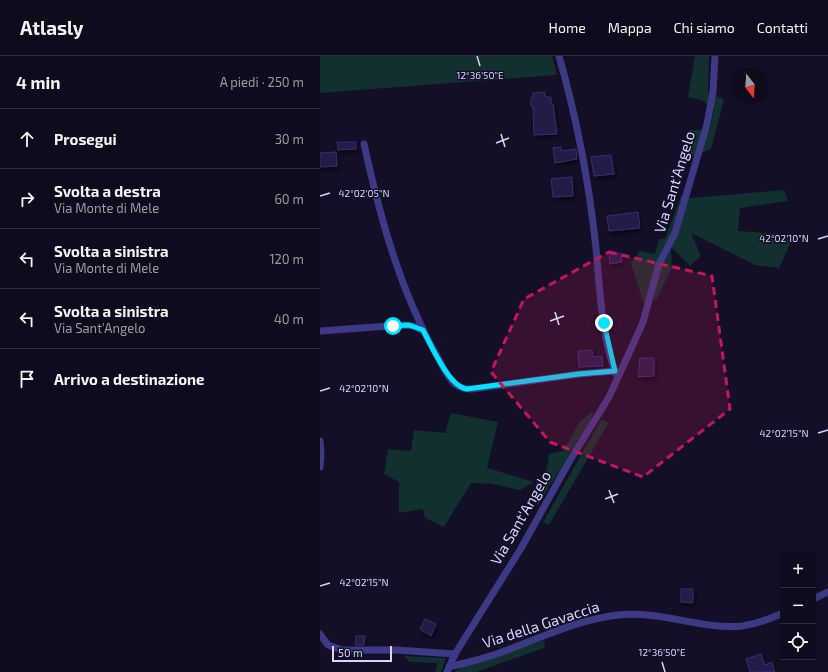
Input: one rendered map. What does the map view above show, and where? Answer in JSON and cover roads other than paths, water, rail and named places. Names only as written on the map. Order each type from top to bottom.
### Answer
[{"type":"street","points":[[364,144],[376,197],[390,248],[423,330],[450,378],[456,385],[464,389],[579,374],[616,374],[602,317],[590,203],[576,121],[559,56]]},
{"type":"street","name":"Via Sant'Angelo","points":[[448,669],[455,654],[520,550],[572,457],[609,397],[616,374],[643,322],[659,264],[676,227],[707,124],[713,92],[715,56]]},
{"type":"street","points":[[320,331],[403,325],[413,326],[423,330]]},
{"type":"street","points":[[320,441],[320,467]]},
{"type":"street","points":[[816,598],[828,592]]},
{"type":"street","name":"Via della Gavaccia","points":[[448,669],[494,655],[581,623],[613,616],[642,615],[697,623],[735,626],[756,623],[780,614]]},
{"type":"street","points":[[320,634],[328,645],[342,650],[396,650],[455,654]]}]
